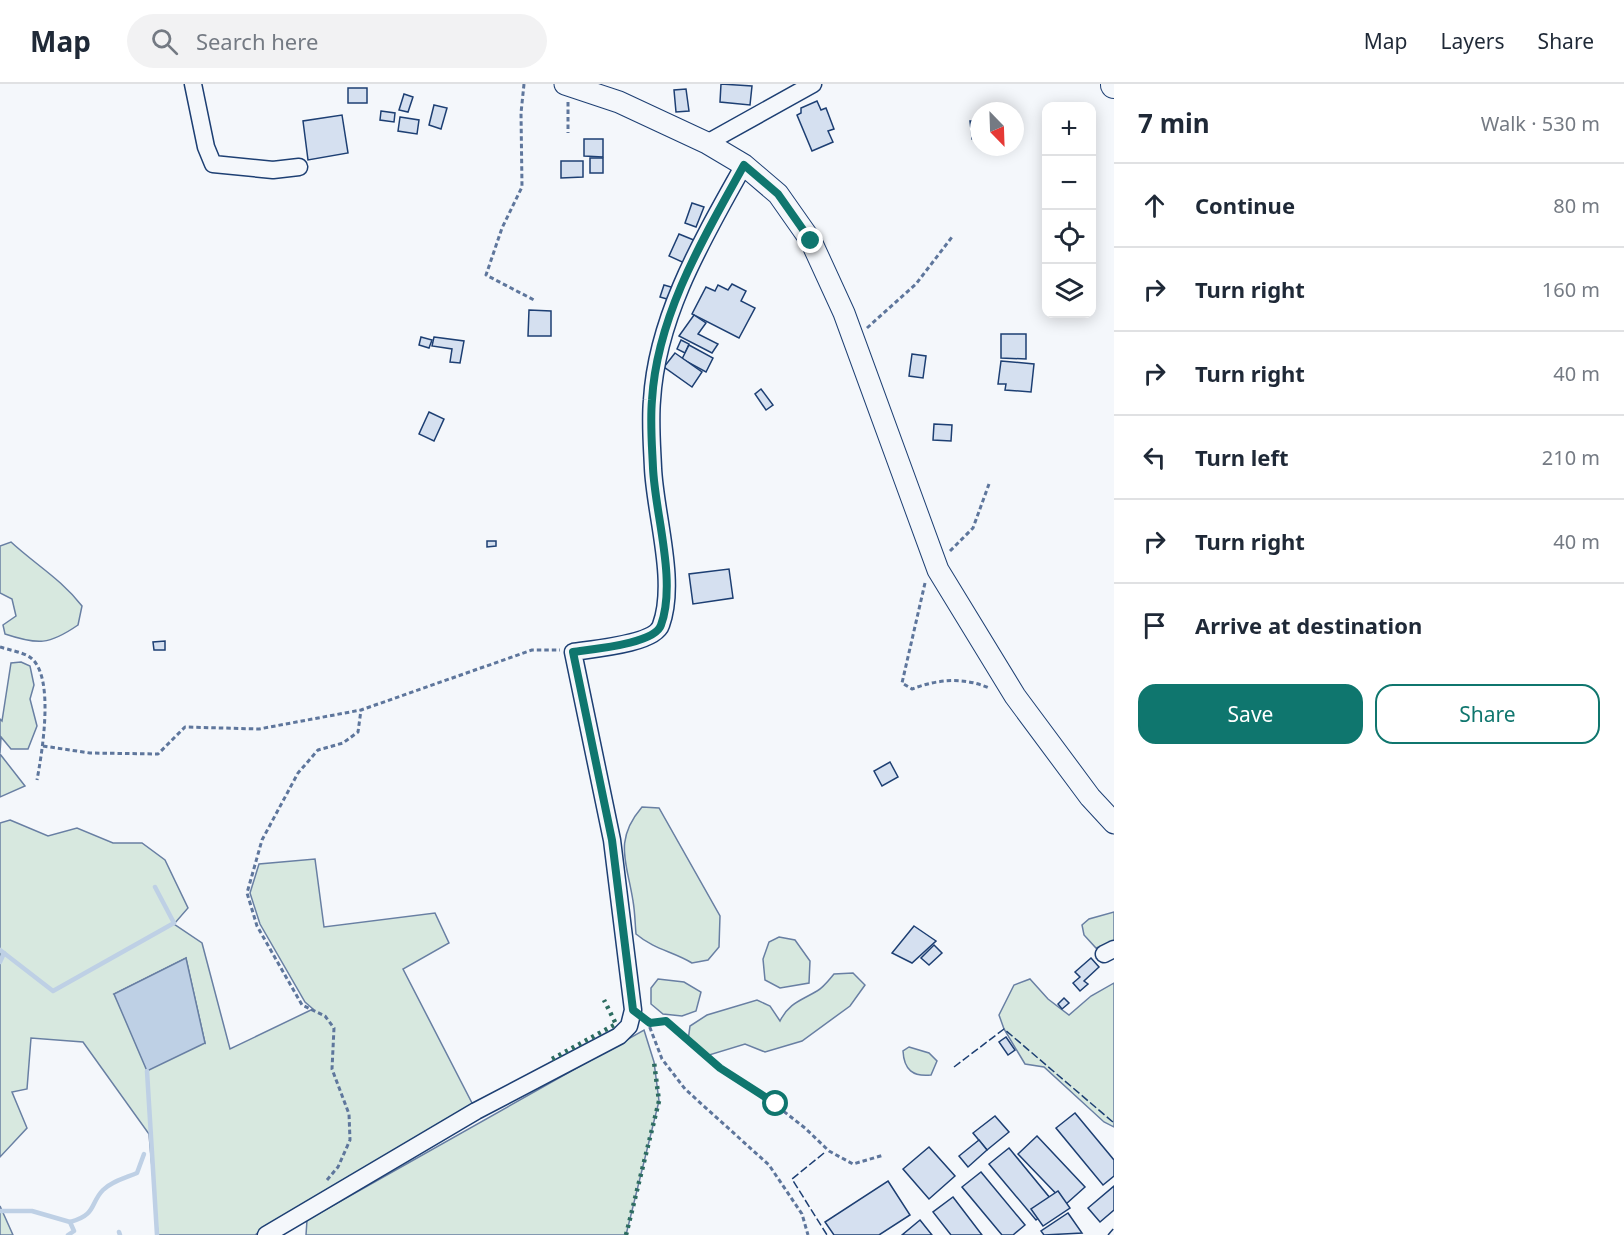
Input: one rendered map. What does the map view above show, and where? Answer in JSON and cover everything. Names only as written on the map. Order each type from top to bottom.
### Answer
[{"type":"main road","points":[[566,84],[619,102],[707,143],[744,165],[778,194],[811,241],[856,341],[932,558],[977,638],[1015,696],[1090,797],[1114,822]]},
{"type":"street","points":[[193,84],[206,147],[213,164],[273,170],[299,167]]},
{"type":"street","points":[[707,143],[813,84]]},
{"type":"street","points":[[266,1235],[476,1111],[619,1036],[629,1026],[633,1010],[612,840],[573,652],[644,640],[655,634],[661,627],[666,588],[653,471],[652,400],[658,356],[673,309],[700,244],[744,165]]},
{"type":"path","points":[[524,84],[521,112],[522,188],[502,228],[486,275],[536,301]]},
{"type":"path","points":[[566,84],[568,133]]},
{"type":"path","points":[[856,341],[877,317],[916,284],[952,237]]},
{"type":"path","points":[[989,484],[973,528],[953,550],[932,558],[913,626],[902,684],[912,689],[946,680],[973,681],[1015,696]]},
{"type":"path","points":[[0,647],[30,657],[40,668],[44,712],[43,746],[37,780]]},
{"type":"path","points":[[43,746],[90,753],[158,754],[185,727],[259,729],[361,710],[532,650],[549,648],[573,652]]},
{"type":"path","points":[[318,1204],[324,1184],[338,1167],[350,1140],[349,1114],[332,1069],[334,1028],[325,1016],[302,1005],[257,926],[247,893],[262,840],[298,773],[318,750],[343,743],[358,732],[361,710]]},
{"type":"path","points":[[633,1010],[650,1023],[662,1059],[685,1089],[769,1165],[802,1215],[808,1235]]},
{"type":"path","points":[[650,1023],[666,1021],[720,1068],[776,1104],[829,1151],[853,1164],[884,1155]]},
{"type":"shaded area","points":[[11,542],[74,596],[82,606],[78,625],[51,640],[43,641],[26,640],[5,634],[3,625],[16,616],[12,599],[0,593],[0,546]]},
{"type":"shaded area","points":[[21,662],[30,666],[34,685],[30,699],[37,726],[28,749],[11,749],[1,737],[0,753],[0,719],[2,721],[11,663]]},
{"type":"shaded area","points":[[0,754],[25,786],[0,797]]},
{"type":"shaded area","points":[[642,807],[659,808],[720,916],[719,947],[708,960],[692,963],[650,944],[636,934],[634,905],[624,852],[628,831]]},
{"type":"shaded area","points":[[10,820],[48,836],[77,828],[113,843],[142,843],[165,860],[188,908],[174,924],[202,943],[230,1049],[313,1009],[305,1002],[260,924],[250,893],[259,864],[315,859],[324,927],[435,913],[449,943],[403,969],[473,1105],[255,1235],[158,1235],[149,1134],[83,1042],[31,1038],[27,1089],[12,1092],[27,1128],[0,1157],[0,823]],"holes":[[[186,958],[205,1043],[114,994]]]},
{"type":"shaded area","points":[[1114,912],[1114,941],[1096,948],[1084,935],[1082,925],[1089,919]]},
{"type":"shaded area","points":[[779,937],[795,940],[810,961],[809,983],[780,988],[765,980],[763,959],[769,942]]},
{"type":"shaded area","points":[[853,973],[865,985],[850,1006],[802,1041],[765,1052],[745,1044],[706,1056],[688,1041],[690,1026],[707,1015],[757,1000],[770,1006],[780,1021],[791,1006],[819,990],[834,974]]},
{"type":"shaded area","points":[[658,979],[684,982],[701,992],[696,1011],[682,1016],[663,1014],[651,1004],[651,988]]},
{"type":"shaded area","points":[[1030,979],[1048,999],[1069,1015],[1091,996],[1114,983],[1114,1127],[1104,1122],[1044,1067],[1025,1064],[1004,1029],[999,1015],[1014,985]]},
{"type":"shaded area","points":[[644,1030],[654,1062],[659,1101],[626,1235],[306,1235],[307,1220]]},
{"type":"shaded area","points":[[909,1047],[929,1053],[937,1061],[931,1075],[919,1075],[911,1071],[905,1063],[903,1051]]},
{"type":"shaded area","points":[[0,1206],[13,1235],[0,1235]]},
{"type":"water","points":[[186,958],[205,1043],[147,1071],[114,994]]},
{"type":"building","points":[[721,84],[752,86],[750,105],[720,102]]},
{"type":"building","points":[[348,88],[367,88],[367,103],[348,103]]},
{"type":"building","points":[[686,89],[689,111],[676,112],[674,90]]},
{"type":"building","points":[[404,94],[413,97],[408,112],[399,110]]},
{"type":"building","points":[[817,101],[821,110],[826,108],[834,129],[828,131],[833,142],[812,151],[797,115],[801,113],[801,108]]},
{"type":"building","points":[[434,105],[447,108],[441,129],[429,125]]},
{"type":"building","points":[[381,111],[395,113],[394,122],[380,120]]},
{"type":"building","points":[[342,115],[348,153],[308,160],[303,121]]},
{"type":"building","points":[[400,117],[419,120],[417,134],[398,131]]},
{"type":"building","points":[[584,139],[603,139],[603,157],[584,156]]},
{"type":"building","points":[[590,158],[603,158],[603,173],[590,173]]},
{"type":"building","points":[[561,161],[583,161],[583,177],[561,178]]},
{"type":"building","points":[[692,203],[704,207],[696,227],[685,223]]},
{"type":"building","points":[[679,234],[701,243],[691,266],[669,256]]},
{"type":"building","points":[[732,284],[746,291],[741,301],[755,308],[739,338],[692,314],[706,287],[715,291],[718,285],[728,290]]},
{"type":"building","points":[[664,285],[685,291],[681,303],[660,297]]},
{"type":"building","points":[[529,310],[551,311],[551,336],[528,336]]},
{"type":"building","points":[[694,315],[706,323],[698,334],[718,344],[712,353],[679,336]]},
{"type":"building","points":[[1001,334],[1026,334],[1026,359],[1001,358]]},
{"type":"building","points":[[421,337],[432,340],[429,348],[419,345]]},
{"type":"building","points":[[434,337],[464,341],[460,363],[450,362],[452,349],[432,346]]},
{"type":"building","points":[[681,340],[689,344],[685,353],[677,349]]},
{"type":"building","points":[[689,345],[713,358],[706,372],[682,359]]},
{"type":"building","points":[[675,353],[702,372],[692,387],[664,367]]},
{"type":"building","points":[[912,354],[926,356],[923,378],[909,376]]},
{"type":"building","points":[[1001,361],[1034,364],[1031,392],[1005,390],[1006,384],[998,384]]},
{"type":"building","points":[[761,389],[773,405],[766,410],[755,394]]},
{"type":"building","points":[[429,412],[444,419],[434,441],[419,434]]},
{"type":"building","points":[[934,424],[952,425],[951,441],[933,440]]},
{"type":"building","points":[[487,541],[496,541],[496,546],[487,547]]},
{"type":"building","points":[[729,569],[733,598],[693,604],[689,574]]},
{"type":"building","points":[[165,641],[165,650],[154,650],[153,642]]},
{"type":"building","points":[[890,762],[898,777],[882,786],[874,771]]},
{"type":"building","points":[[914,926],[936,941],[912,963],[892,953]]},
{"type":"building","points":[[934,945],[942,953],[929,965],[921,958]]},
{"type":"building","points":[[1091,958],[1099,967],[1084,981],[1088,984],[1080,991],[1073,983],[1080,977],[1075,972]]},
{"type":"building","points":[[1064,998],[1069,1003],[1062,1009],[1058,1004]]},
{"type":"building","points":[[1006,1037],[1015,1050],[1008,1055],[999,1042]]},
{"type":"building","points":[[1075,1113],[1114,1160],[1114,1176],[1103,1185],[1056,1128]]},
{"type":"building","points":[[995,1116],[1009,1132],[987,1150],[973,1133]]},
{"type":"building","points":[[1037,1136],[1085,1187],[1066,1204],[1018,1154]]},
{"type":"building","points":[[979,1140],[987,1150],[968,1167],[959,1156]]},
{"type":"building","points":[[929,1147],[955,1176],[929,1199],[903,1169]]},
{"type":"building","points":[[1009,1148],[1055,1204],[1036,1220],[989,1164]]},
{"type":"building","points":[[981,1172],[1025,1225],[1013,1235],[1002,1235],[962,1187]]},
{"type":"building","points":[[888,1181],[910,1215],[879,1235],[834,1235],[825,1222]]},
{"type":"building","points":[[1114,1186],[1114,1210],[1100,1222],[1088,1208]]},
{"type":"building","points":[[1058,1191],[1070,1208],[1043,1226],[1031,1209]]},
{"type":"building","points":[[953,1197],[982,1235],[951,1235],[933,1212]]},
{"type":"building","points":[[1068,1213],[1082,1233],[1044,1235],[1041,1231]]},
{"type":"building","points":[[920,1220],[932,1235],[902,1235]]},
{"type":"waterway","points":[[0,950],[53,991],[174,923],[155,887]]},
{"type":"waterway","points":[[0,962],[4,953]]},
{"type":"waterway","points":[[147,1071],[157,1235]]},
{"type":"waterway","points":[[70,1222],[85,1216],[107,1187],[137,1173],[144,1154]]},
{"type":"waterway","points":[[0,1211],[32,1211],[70,1222],[74,1231],[68,1235]]},
{"type":"hedge","points":[[552,1059],[616,1024],[604,1000]]},
{"type":"hedge","points":[[626,1235],[659,1101],[654,1062]]},
{"type":"fence","points":[[954,1067],[1004,1029],[1114,1123]]},
{"type":"fence","points":[[824,1153],[792,1179],[827,1235]]},
{"type":"fence","points":[[1108,1235],[1114,1228]]},
{"type":"route","points":[[776,1104],[750,1085],[720,1068],[666,1021],[650,1023],[633,1010],[612,840],[573,652],[644,640],[655,634],[661,627],[666,588],[661,517],[653,471],[652,400],[658,356],[673,309],[700,244],[744,165],[778,194],[811,241]]}]
